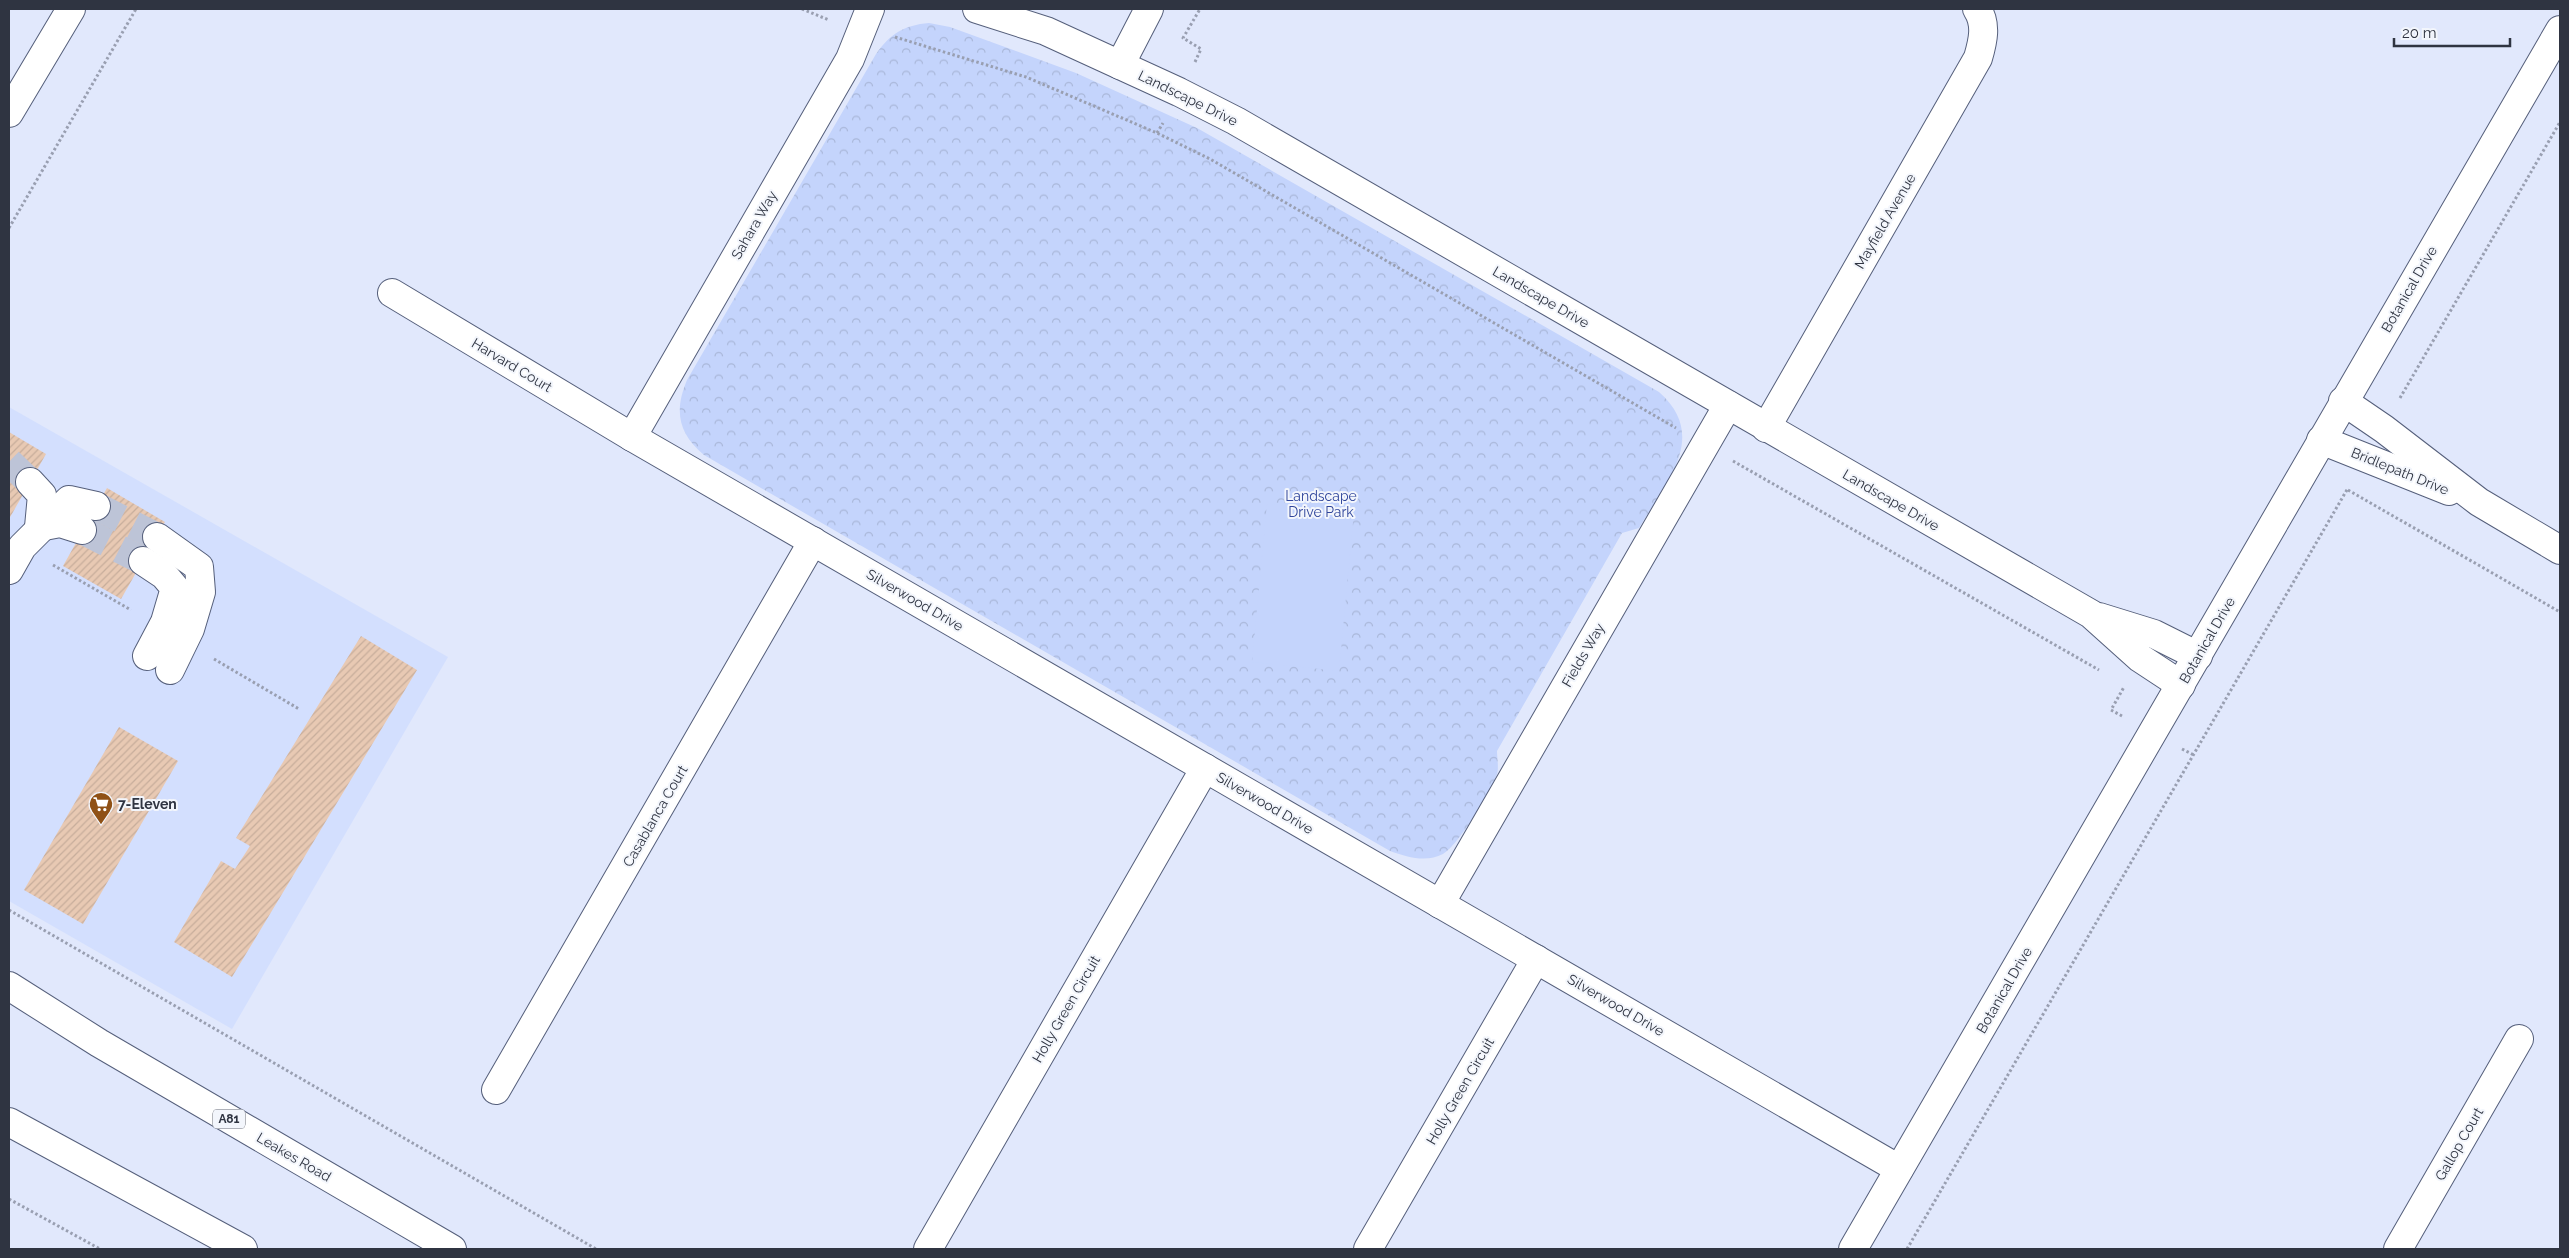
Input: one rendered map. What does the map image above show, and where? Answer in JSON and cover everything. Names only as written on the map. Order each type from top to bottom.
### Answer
[{"type":"main road","points":[[9,113],[71,9]]},
{"type":"main road","name":"Landscape Drive","points":[[977,9],[1046,31],[1179,92],[1236,121],[2091,614],[2140,658],[2181,685]]},
{"type":"main road","points":[[1120,65],[1149,9]]},
{"type":"main road","name":"Mayfield Avenue","points":[[1766,428],[1978,58],[1984,37],[1983,23],[1977,9]]},
{"type":"main road","name":"Sahara Way","points":[[632,437],[850,59],[867,20]]},
{"type":"main road","name":"Botanical Drive","points":[[1853,1249],[2198,656],[2343,401],[2560,30]]},
{"type":"main road","name":"Harvard Court","points":[[392,293],[632,437]]},
{"type":"main road","name":"Bridlepath Drive","points":[[2343,401],[2384,429],[2479,502],[2560,550]]},
{"type":"main road","name":"Fields Way","points":[[1440,904],[1728,405]]},
{"type":"main road","name":"Silverwood Drive","points":[[632,437],[1899,1169]]},
{"type":"main road","name":"Bridlepath Drive","points":[[2321,440],[2479,502]]},
{"type":"main road","points":[[30,482],[42,495],[39,527]]},
{"type":"main road","points":[[9,570],[22,546],[39,527],[69,500],[96,506]]},
{"type":"main road","points":[[39,527],[60,523],[82,530]]},
{"type":"main road","points":[[157,537],[199,567],[201,592],[190,629],[170,670]]},
{"type":"main road","name":"Casablanca Court","points":[[496,1090],[813,542]]},
{"type":"main road","points":[[143,561],[164,575],[175,588],[165,622],[147,656]]},
{"type":"main road","name":"Landscape Drive","points":[[2091,614],[2154,634],[2198,656]]},
{"type":"main road","name":"Holly Green Circuit","points":[[928,1249],[1205,768]]},
{"type":"main road","name":"Holly Green Circuit","points":[[1368,1249],[1536,959]]},
{"type":"main road","name":"Leakes Road","points":[[9,986],[99,1044],[452,1249]]},
{"type":"main road","name":"Gallop Court","points":[[2398,1249],[2519,1039]]},
{"type":"main road","points":[[9,1122],[243,1249]]},
{"type":"path","points":[[9,228],[136,9]]},
{"type":"path","points":[[802,9],[867,20],[906,39],[1026,77],[1158,133],[1295,207],[2108,675]]},
{"type":"path","points":[[2384,429],[2560,122]]},
{"type":"path","points":[[1908,1249],[2368,458]]},
{"type":"path","points":[[2348,490],[2560,612]]},
{"type":"path","points":[[2124,685],[2111,710],[2194,755]]},
{"type":"path","points":[[9,910],[596,1249]]},
{"type":"path","points":[[9,1199],[100,1249]]},
{"type":"shaded area","points":[[9,407],[448,657],[232,1029],[9,901]]},
{"type":"green space","name":"Landscape Drive Park","points":[[929,23],[950,27],[1076,73],[1197,128],[1659,392],[1674,409],[1681,426],[1682,443],[1678,460],[1670,477],[1639,528],[1622,533],[1497,751],[1498,772],[1488,793],[1457,841],[1443,854],[1423,859],[1390,851],[704,455],[695,447],[684,430],[680,412],[683,391],[687,380],[876,54],[898,32],[905,28]]},
{"type":"green space","points":[[1267,504],[1354,512],[1339,671],[1252,662]]},
{"type":"building","points":[[9,432],[46,454],[9,519]]},
{"type":"building","points":[[107,488],[165,522],[121,599],[63,566]]},
{"type":"building","points":[[361,636],[417,670],[232,977],[174,942],[221,861],[235,869],[250,846],[236,838]]},
{"type":"building","name":"7-Eleven","points":[[119,727],[178,761],[83,924],[24,890]]},
{"type":"tunnel","points":[[9,462],[30,482]]},
{"type":"tunnel","points":[[96,506],[157,537]]},
{"type":"tunnel","points":[[82,530],[143,561]]},
{"type":"place","name":"7-Eleven","points":[[101,825]]}]
